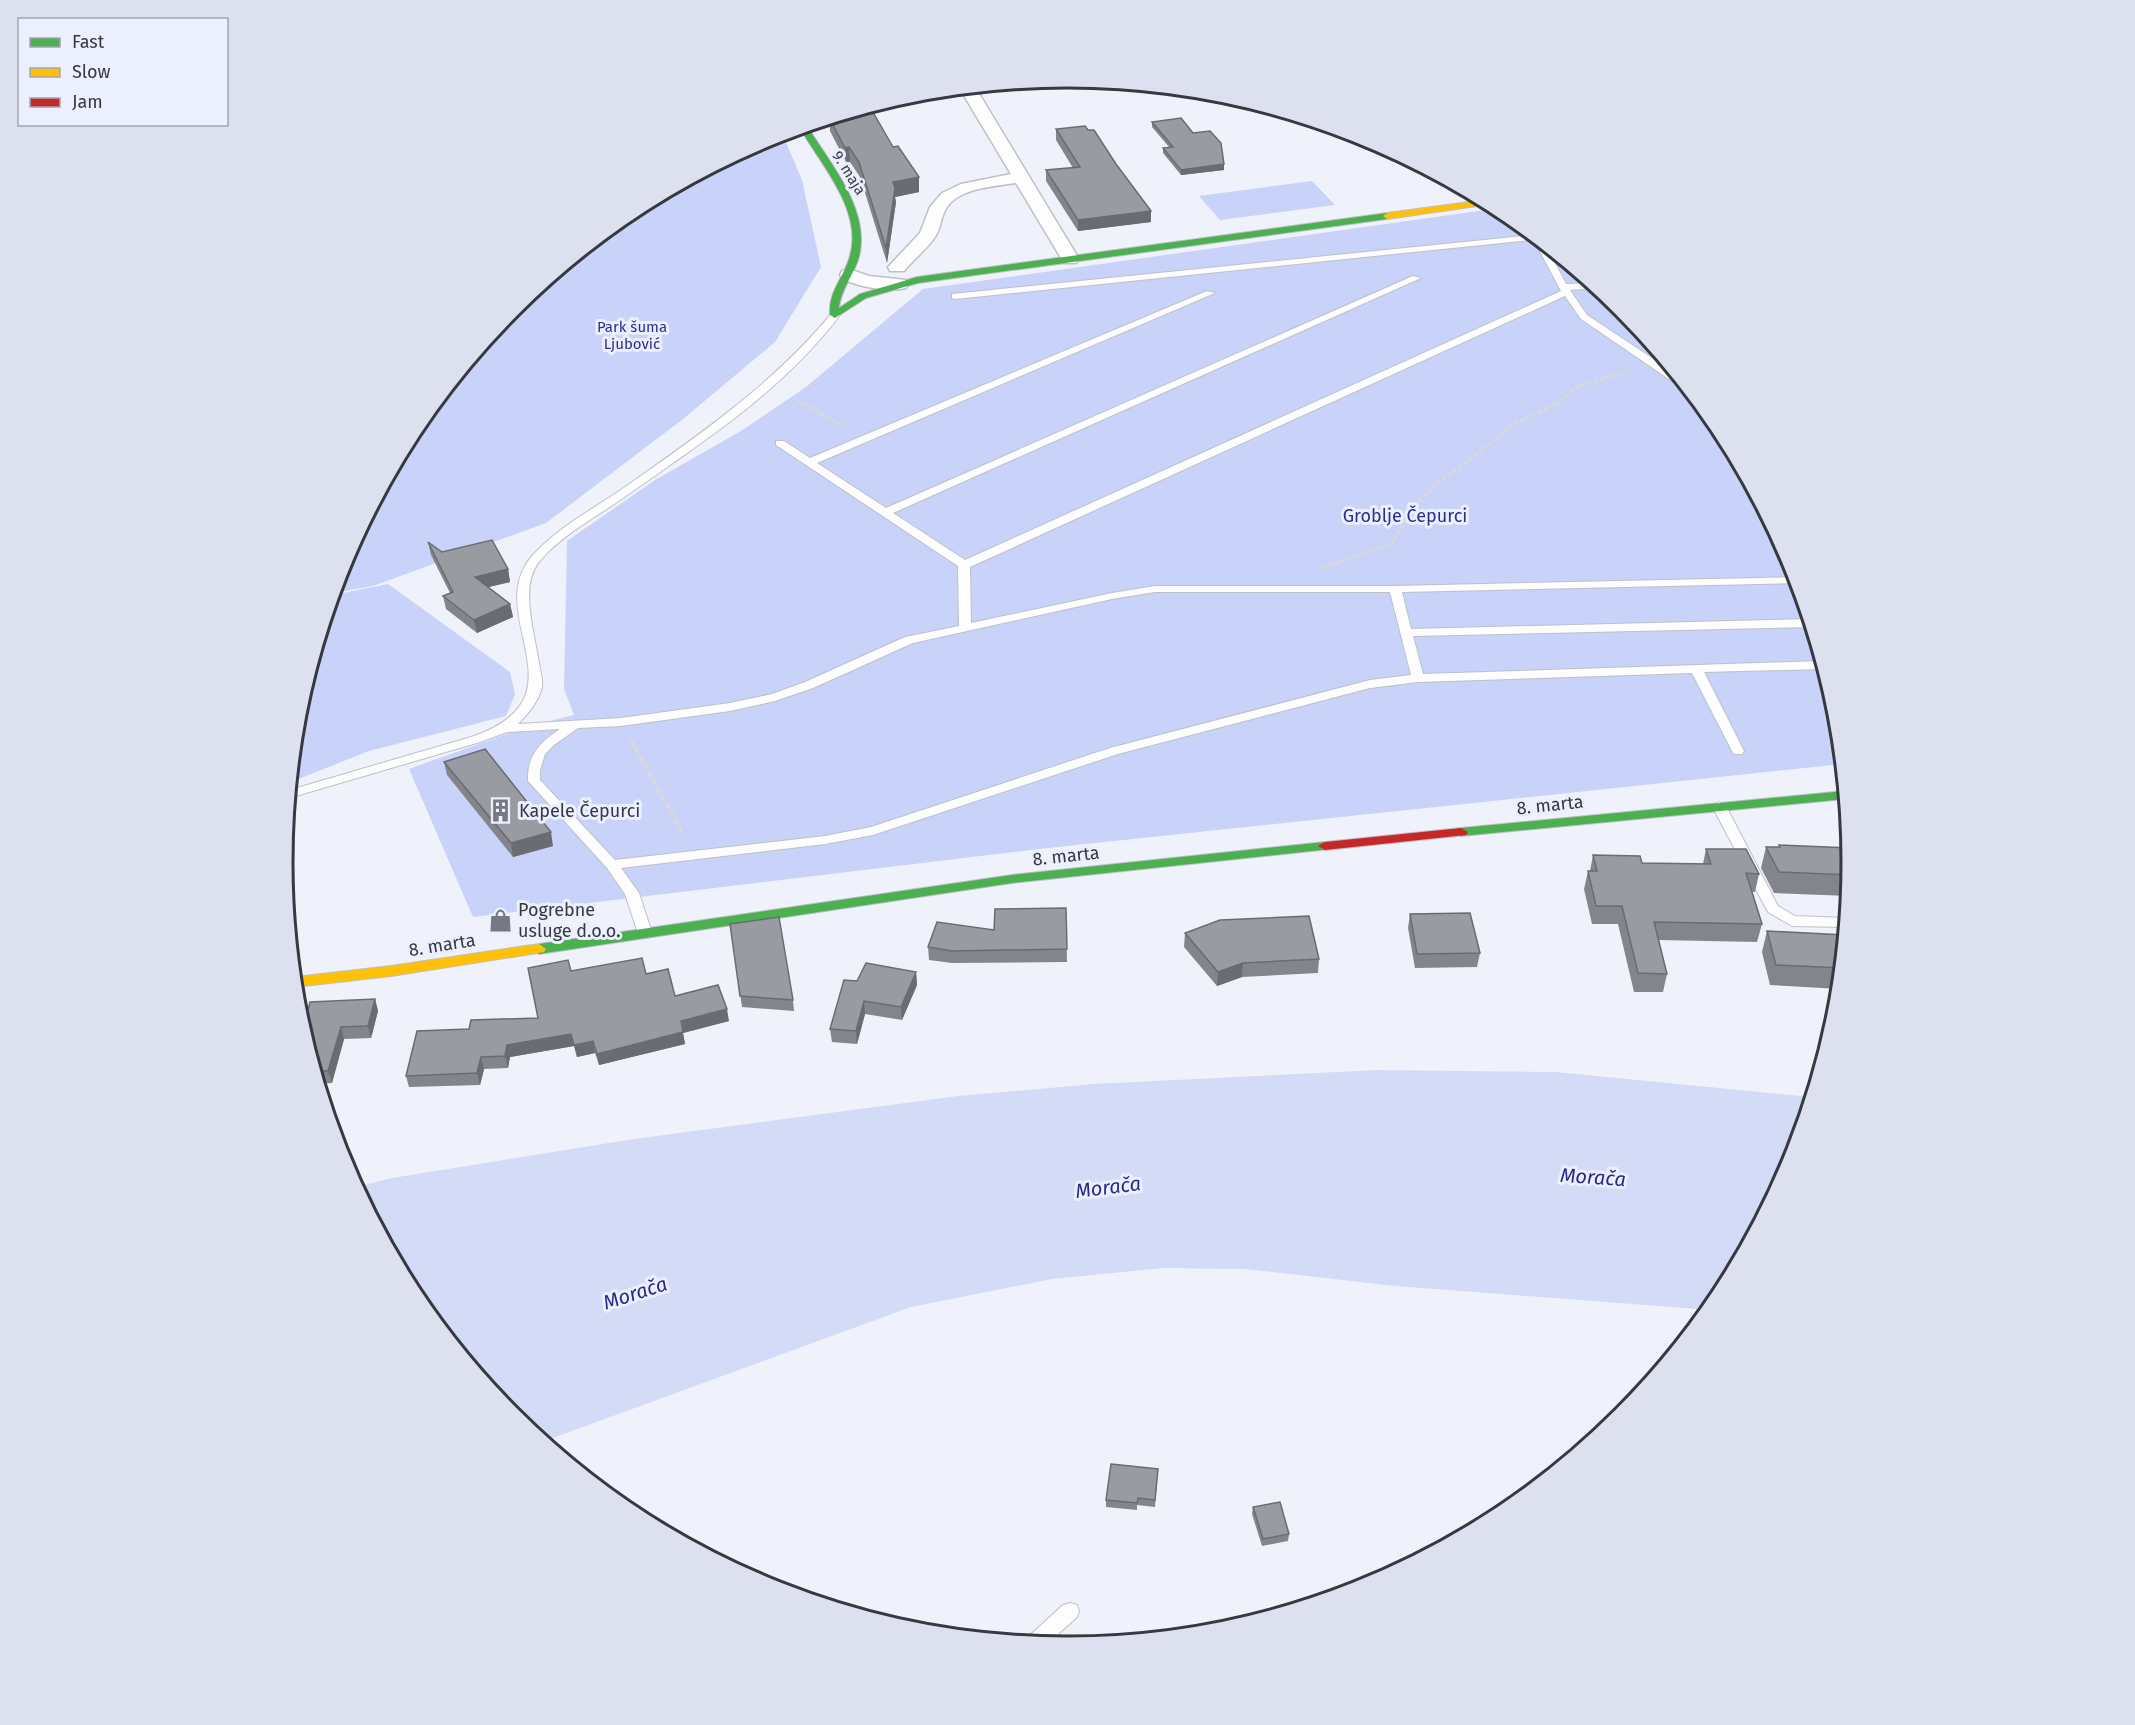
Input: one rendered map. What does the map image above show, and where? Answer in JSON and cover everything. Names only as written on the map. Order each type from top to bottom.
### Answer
[{"type":"street","points":[[972,94],[1070,259]]},
{"type":"street","name":"9. maja","points":[[808,134],[818,155],[829,168],[851,205],[855,219],[856,249],[849,275],[833,303],[835,315]]},
{"type":"street","points":[[835,315],[898,276],[908,253],[925,239],[934,226],[940,204],[951,194],[1022,177]]},
{"type":"street","points":[[849,275],[866,281],[898,276],[943,275],[1474,204]]},
{"type":"street","name":"8. marta","points":[[303,981],[1012,879],[1838,796]]},
{"type":"lane","points":[[955,296],[1522,236]]},
{"type":"lane","points":[[1552,259],[1565,289],[1584,317],[1665,371]]},
{"type":"lane","points":[[886,512],[1416,278]]},
{"type":"lane","points":[[964,565],[1565,289],[1585,287]]},
{"type":"lane","points":[[810,462],[1210,293]]},
{"type":"lane","points":[[504,728],[521,713],[532,699],[536,685],[523,594],[523,580],[528,568],[554,542],[727,419],[781,375],[813,344],[835,315]]},
{"type":"lane","points":[[780,442],[964,565]]},
{"type":"lane","points":[[964,565],[964,627]]},
{"type":"lane","points":[[297,792],[504,728],[621,722],[729,707],[775,697],[809,685],[909,640],[1112,596],[1155,589],[1395,589],[1788,580]]},
{"type":"lane","points":[[1395,589],[1418,678]]},
{"type":"lane","points":[[1406,633],[1803,623]]},
{"type":"lane","points":[[612,865],[825,840],[873,831],[1114,751],[1370,684],[1418,678],[1816,665]]},
{"type":"lane","points":[[1697,670],[1738,751]]},
{"type":"lane","points":[[574,726],[544,746],[537,755],[532,766],[534,781],[612,865],[632,893],[645,933]]},
{"type":"lane","points":[[1719,806],[1773,909],[1792,921],[1839,922]]},
{"type":"lane","points":[[1043,1636],[1070,1611]]},
{"type":"path","points":[[1290,588],[1315,572],[1341,560],[1391,544],[1418,503],[1439,481],[1466,463],[1514,424],[1560,402],[1577,387],[1654,363]]},
{"type":"path","points":[[797,400],[863,438]]},
{"type":"path","points":[[621,722],[695,855]]},
{"type":"green space","name":"Park šuma Ljubović","points":[[786,142],[802,180],[821,267],[775,342],[683,419],[546,523],[373,586],[343,591],[373,520],[397,475],[453,391],[520,315],[596,248],[637,219],[725,168]]},
{"type":"green space","points":[[1312,181],[1335,205],[1220,220],[1199,196]]},
{"type":"green space","name":"Groblje Čepurci","points":[[1484,210],[1539,248],[1615,315],[1682,391],[1711,432],[1762,520],[1783,566],[1815,662],[1827,712],[1835,765],[1048,848],[473,917],[409,769],[526,727],[574,715],[564,689],[567,541],[655,480],[741,431],[806,387],[923,289]]},
{"type":"green space","points":[[388,584],[510,672],[515,694],[506,716],[369,751],[298,779],[308,712],[320,662],[342,593]]},
{"type":"water","name":"Morača","points":[[1378,1070],[1556,1072],[1805,1096],[1783,1159],[1762,1205],[1738,1250],[1700,1309],[1395,1286],[1245,1269],[1163,1268],[1052,1279],[911,1307],[551,1439],[520,1410],[453,1334],[397,1250],[364,1185],[392,1178],[634,1139],[958,1096],[1094,1084]]},
{"type":"building","points":[[874,113],[893,147],[898,146],[919,177],[893,182],[895,188],[886,248],[859,162],[849,147],[845,148],[833,126]]},
{"type":"building","points":[[1181,118],[1193,133],[1210,131],[1221,143],[1224,164],[1181,170],[1163,148],[1173,147],[1152,122]]},
{"type":"building","points":[[1085,126],[1088,130],[1094,130],[1151,211],[1078,220],[1046,170],[1080,167],[1056,129]]},
{"type":"building","points":[[492,540],[508,569],[475,577],[510,604],[474,620],[443,596],[453,592],[428,542],[442,552]]},
{"type":"building","name":"Kapele Čepurci","points":[[485,749],[551,832],[511,843],[444,762]]},
{"type":"building","points":[[1779,845],[1841,848],[1841,875],[1779,872],[1766,847],[1780,847]]},
{"type":"building","points":[[1706,849],[1746,849],[1759,874],[1746,873],[1762,924],[1654,922],[1667,974],[1638,973],[1622,906],[1596,906],[1588,871],[1597,871],[1593,855],[1640,856],[1642,863],[1711,864]]},
{"type":"building","points":[[1066,908],[1067,949],[952,951],[928,947],[937,922],[994,930],[995,909]]},
{"type":"building","points":[[1470,913],[1480,953],[1417,954],[1410,914]]},
{"type":"building","points":[[1309,916],[1319,959],[1243,963],[1218,972],[1185,933],[1220,920]]},
{"type":"building","points":[[779,917],[793,1000],[740,996],[730,924]]},
{"type":"building","points":[[1767,931],[1838,935],[1834,968],[1776,965]]},
{"type":"building","points":[[642,958],[646,974],[668,969],[675,996],[718,985],[727,1009],[681,1021],[683,1032],[597,1054],[593,1041],[574,1045],[571,1034],[507,1045],[505,1056],[481,1057],[477,1073],[406,1076],[417,1031],[469,1029],[471,1020],[538,1018],[528,968],[568,960],[571,971]]},
{"type":"building","points":[[866,963],[916,972],[901,1007],[864,1001],[856,1031],[830,1029],[844,980],[857,981]]},
{"type":"building","points":[[375,999],[368,1026],[341,1027],[328,1071],[322,1071],[320,1063],[308,1013],[310,1002]]},
{"type":"building","points":[[1111,1464],[1158,1469],[1155,1500],[1138,1498],[1137,1503],[1106,1500]]},
{"type":"building","points":[[1280,1502],[1289,1534],[1263,1539],[1253,1507]]},
{"type":"traffic: fast","points":[[808,134],[847,201],[856,233],[854,258],[838,291],[834,307],[835,315],[863,296],[917,280],[1387,216]]},
{"type":"traffic: fast","points":[[1461,832],[1838,796]]},
{"type":"traffic: fast","points":[[539,949],[1012,879],[1325,846]]},
{"type":"traffic: slow","points":[[1387,216],[1474,204]]},
{"type":"traffic: slow","points":[[303,981],[391,971],[539,949]]},
{"type":"traffic: jam","points":[[1325,846],[1461,832]]},
{"type":"place","name":"Kapele Čepurci","points":[[501,811]]},
{"type":"place","name":"Pogrebne usluge d.o.o.","points":[[500,920]]}]
